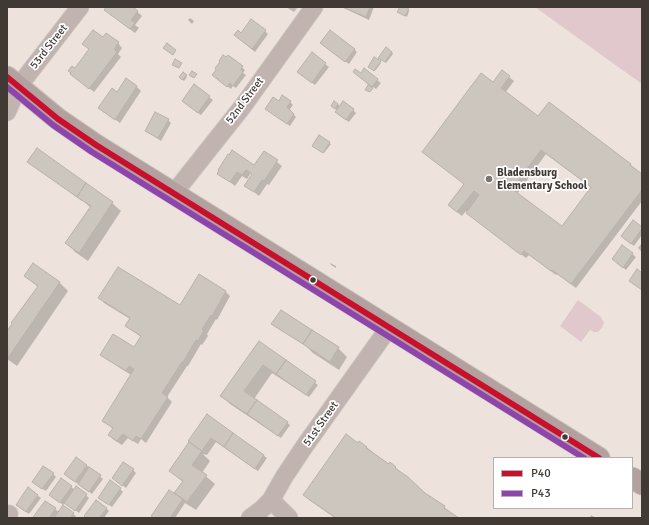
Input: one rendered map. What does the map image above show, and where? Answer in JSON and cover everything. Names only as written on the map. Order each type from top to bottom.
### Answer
[{"type":"main road","points":[[11,86],[96,145],[597,457]]},
{"type":"main road","points":[[633,479],[642,484]]},
{"type":"street","name":"53rd Street","points":[[7,112],[11,86],[80,7]]},
{"type":"street","name":"52nd Street","points":[[174,193],[243,106],[314,7]]},
{"type":"street","name":"51st Street","points":[[250,518],[271,500],[284,477],[321,423],[383,336],[390,329]]},
{"type":"street","points":[[271,500],[289,518]]},
{"type":"shaded area","points":[[535,7],[642,7],[642,84],[564,28]]},
{"type":"shaded area","points":[[578,300],[601,317],[604,323],[598,332],[590,330],[581,342],[560,326]]},
{"type":"building","points":[[106,7],[133,7],[138,11],[131,20],[135,23],[130,29],[104,10]]},
{"type":"building","points":[[342,7],[370,7],[366,17]]},
{"type":"building","points":[[400,7],[409,9],[405,16],[397,12]]},
{"type":"building","points":[[251,19],[266,30],[252,49],[234,35],[238,30],[241,33]]},
{"type":"building","points":[[93,30],[103,37],[106,33],[119,42],[114,49],[117,52],[89,89],[68,71],[72,66],[75,68],[89,49],[82,44]]},
{"type":"building","points":[[330,30],[355,49],[345,62],[320,43]]},
{"type":"building","points":[[167,43],[176,50],[173,55],[163,48]]},
{"type":"building","points":[[386,47],[392,52],[385,62],[378,58]]},
{"type":"building","points":[[312,52],[326,63],[312,83],[297,72]]},
{"type":"building","points":[[223,55],[226,57],[228,55],[243,66],[241,69],[243,72],[233,86],[230,83],[227,87],[212,75]]},
{"type":"building","points":[[374,57],[381,61],[374,71],[368,67]]},
{"type":"building","points":[[175,59],[182,63],[179,68],[172,65]]},
{"type":"building","points":[[364,68],[378,79],[372,87],[353,72],[355,69],[361,73]]},
{"type":"building","name":"Bladensburg Elementary School","points":[[502,70],[510,76],[501,88],[538,116],[549,102],[642,174],[642,190],[571,284],[524,251],[521,255],[466,213],[479,195],[474,191],[457,212],[448,205],[464,184],[422,152],[481,73],[493,82]],"holes":[[[541,150],[591,187],[562,226],[512,189]]]},
{"type":"building","points":[[192,71],[197,74],[194,78],[189,75]]},
{"type":"building","points":[[183,72],[187,75],[182,80],[179,77]]},
{"type":"building","points":[[126,78],[137,86],[115,120],[98,108],[112,88],[117,92]]},
{"type":"building","points":[[194,84],[210,96],[198,113],[182,101]]},
{"type":"building","points":[[368,85],[373,88],[370,92],[365,90]]},
{"type":"building","points":[[282,95],[291,101],[287,107],[294,114],[287,124],[265,109],[273,97],[279,101]]},
{"type":"building","points":[[334,101],[338,104],[335,109],[331,106]]},
{"type":"building","points":[[343,101],[354,109],[346,120],[335,112]]},
{"type":"building","points":[[155,112],[169,119],[158,138],[145,131]]},
{"type":"building","points":[[319,135],[330,142],[323,153],[312,146]]},
{"type":"building","points":[[37,148],[86,183],[77,197],[27,162]]},
{"type":"building","points":[[232,150],[254,165],[264,151],[278,160],[264,181],[262,180],[254,192],[244,186],[252,174],[246,170],[242,175],[237,172],[230,182],[217,174],[228,154],[229,155]]},
{"type":"building","points":[[86,183],[113,202],[79,253],[65,243],[91,206],[77,197]]},
{"type":"building","points":[[633,220],[642,227],[642,229],[631,244],[621,236]]},
{"type":"building","points":[[622,245],[633,253],[623,268],[612,259]]},
{"type":"building","points":[[33,263],[60,282],[8,358],[7,331],[12,324],[11,323],[38,286],[24,276]]},
{"type":"building","points":[[118,267],[180,305],[199,274],[226,291],[212,316],[211,315],[202,329],[204,330],[198,341],[196,340],[162,393],[168,397],[141,439],[136,436],[133,441],[123,434],[117,441],[108,435],[113,428],[102,421],[134,369],[129,366],[126,371],[100,355],[113,334],[134,347],[141,336],[125,326],[130,318],[98,298]]},
{"type":"building","points":[[637,269],[642,273],[642,290],[629,281]]},
{"type":"building","points":[[281,310],[312,330],[303,344],[271,324]]},
{"type":"building","points":[[312,330],[339,347],[330,362],[303,344]]},
{"type":"building","points":[[259,341],[286,360],[276,374],[263,365],[244,391],[257,400],[247,414],[220,396]]},
{"type":"building","points":[[286,360],[316,381],[306,395],[276,374]]},
{"type":"building","points":[[257,400],[288,422],[278,436],[247,414]]},
{"type":"building","points":[[207,414],[233,433],[224,447],[211,438],[202,451],[188,441]]},
{"type":"building","points":[[233,433],[264,455],[255,469],[224,447]]},
{"type":"building","points":[[346,434],[358,443],[359,441],[367,447],[366,448],[389,464],[390,462],[425,493],[445,506],[444,508],[459,518],[336,518],[303,495]]},
{"type":"building","points":[[189,442],[202,451],[192,465],[207,475],[187,502],[174,493],[183,481],[169,471]]},
{"type":"building","points":[[76,457],[87,465],[75,482],[64,474]]},
{"type":"building","points":[[123,462],[134,469],[122,486],[112,478]]},
{"type":"building","points":[[43,466],[54,473],[42,489],[32,482]]},
{"type":"building","points":[[89,467],[101,475],[89,492],[78,484]]},
{"type":"building","points":[[61,478],[72,486],[60,503],[49,495]]},
{"type":"building","points":[[110,480],[121,488],[109,505],[98,498]]},
{"type":"building","points":[[76,486],[87,494],[75,511],[64,503]]},
{"type":"building","points":[[28,487],[38,495],[26,512],[16,505]]},
{"type":"building","points":[[169,490],[183,499],[170,518],[154,518],[151,516]]},
{"type":"building","points":[[96,500],[107,508],[99,518],[86,518],[84,516]]},
{"type":"building","points":[[45,501],[56,508],[49,518],[34,518],[33,517]]},
{"type":"building","points":[[63,505],[74,513],[70,518],[54,518]]},
{"type":"transit line","name":"P40","points":[[7,77],[58,119],[96,145],[597,457]]},
{"type":"transit line","name":"P43","points":[[7,87],[53,125],[92,152],[582,457]]},
{"type":"place","name":"Bladensburg Elementary School","points":[[489,179]]}]
